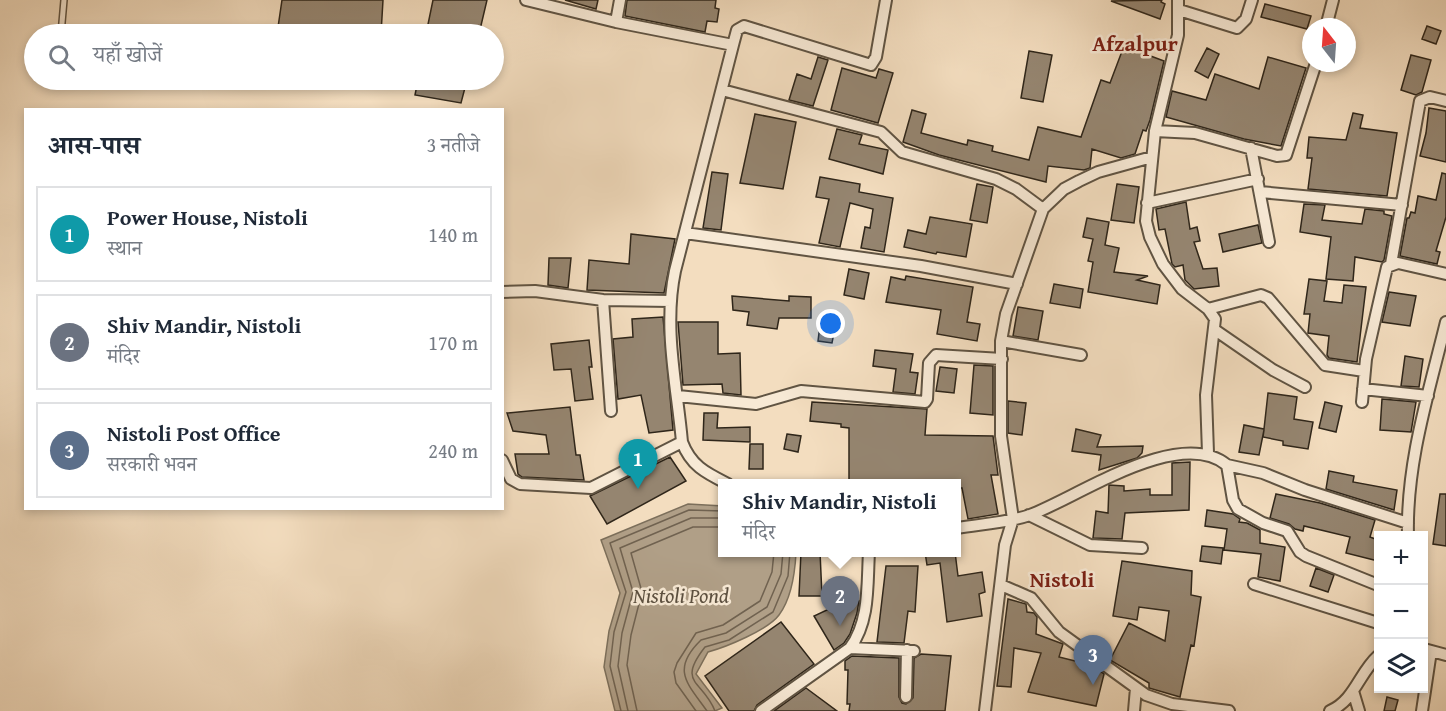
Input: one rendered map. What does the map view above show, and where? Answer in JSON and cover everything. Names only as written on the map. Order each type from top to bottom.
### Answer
[{"type":"street","points":[[526,0],[616,22],[733,45]]},
{"type":"street","points":[[616,22],[620,0]]},
{"type":"street","points":[[720,479],[699,469],[685,452],[682,442],[678,396],[672,363],[671,301],[685,233],[737,30],[744,26],[871,65],[876,57],[886,0]]},
{"type":"street","points":[[1208,453],[1206,395],[1215,319],[1209,309],[1182,289],[1163,264],[1150,237],[1146,221],[1147,203],[1155,131],[1178,35],[1179,5],[1238,28],[1246,19],[1252,0]]},
{"type":"street","points":[[1328,18],[1333,0]]},
{"type":"street","points":[[1155,131],[1195,133],[1277,156],[1286,155],[1313,72]]},
{"type":"street","points":[[722,90],[881,132],[902,152],[996,179],[1016,189],[1043,208]]},
{"type":"street","points":[[1362,402],[1364,370],[1385,274],[1392,264],[1420,101],[1430,97],[1446,101]]},
{"type":"street","points":[[1251,148],[1269,242]]},
{"type":"street","points":[[984,711],[1006,538],[1013,519],[1001,436],[1001,342],[1005,320],[1043,208],[1064,189],[1098,172],[1152,157]]},
{"type":"street","points":[[1147,203],[1258,179]]},
{"type":"street","points":[[1260,192],[1402,205]]},
{"type":"street","points":[[685,233],[921,266],[1017,284]]},
{"type":"street","points":[[1392,264],[1446,274]]},
{"type":"street","points":[[504,292],[536,291],[603,300],[671,301]]},
{"type":"street","points":[[1209,309],[1261,295],[1268,298],[1326,365],[1364,370]]},
{"type":"street","points":[[603,300],[610,411]]},
{"type":"street","points":[[1408,531],[1410,479],[1446,322]]},
{"type":"street","points":[[1215,330],[1257,360],[1305,387]]},
{"type":"street","points":[[1001,342],[1080,355]]},
{"type":"street","points":[[678,396],[756,404],[801,391],[925,402],[929,363],[936,355],[1002,358]]},
{"type":"street","points":[[1364,389],[1428,396]]},
{"type":"street","points":[[504,464],[511,478],[520,484],[591,488],[682,442]]},
{"type":"street","points":[[961,527],[1029,515],[1132,466],[1168,458],[1208,453],[1227,465],[1263,473],[1305,490],[1408,523]]},
{"type":"street","points":[[1227,465],[1233,500],[1238,509],[1263,523],[1287,531],[1300,552],[1306,556],[1374,583]]},
{"type":"street","points":[[1029,515],[1090,545],[1142,548]]},
{"type":"street","points":[[761,711],[850,648],[864,621],[870,557]]},
{"type":"street","points":[[1254,584],[1374,622]]},
{"type":"street","points":[[1000,585],[1031,598],[1059,632],[1136,688],[1172,705],[1229,711]]},
{"type":"street","points":[[850,648],[911,651],[906,698]]},
{"type":"street","points":[[1428,650],[1446,655]]},
{"type":"street","points":[[1330,711],[1341,706],[1374,661]]},
{"type":"street","points":[[1134,711],[1136,688]]},
{"type":"street","points":[[1353,691],[1359,711]]},
{"type":"street","points":[[1422,711],[1423,693]]},
{"type":"lane","points":[[62,24],[64,0]]},
{"type":"water","name":"Nistoli Pond","points":[[688,504],[718,506],[718,557],[796,557],[789,593],[783,609],[774,621],[735,642],[708,652],[696,674],[722,708],[715,711],[615,711],[604,667],[609,631],[620,593],[601,540]]},
{"type":"building","points":[[282,0],[383,0],[382,24],[278,24]]},
{"type":"building","points":[[433,0],[487,0],[481,24],[428,24]]},
{"type":"building","points":[[565,0],[598,0],[596,9]]},
{"type":"building","points":[[627,0],[716,0],[715,8],[719,9],[717,22],[707,21],[705,32],[625,16]]},
{"type":"building","points":[[1162,0],[1161,2],[1165,4],[1160,19],[1111,1]]},
{"type":"building","points":[[1265,4],[1311,16],[1310,18],[1302,18],[1302,28],[1261,17]]},
{"type":"building","points":[[1427,26],[1441,31],[1436,44],[1422,39]]},
{"type":"building","points":[[1124,46],[1164,61],[1150,120],[1146,131],[1143,130],[1135,154],[1121,158],[1092,149],[1090,168],[1084,170],[1048,166],[1046,182],[939,155],[903,142],[912,110],[926,114],[921,133],[967,145],[968,140],[993,146],[992,151],[1029,160],[1038,127],[1081,137],[1101,80],[1110,83]]},
{"type":"building","points":[[1207,48],[1219,54],[1208,78],[1195,71]]},
{"type":"building","points":[[1029,51],[1052,55],[1043,102],[1021,98]]},
{"type":"building","points":[[1411,55],[1431,60],[1422,92],[1416,95],[1401,90]]},
{"type":"building","points":[[818,57],[828,60],[813,106],[789,100],[797,74],[811,79]]},
{"type":"building","points":[[1268,57],[1302,67],[1302,72],[1305,72],[1281,146],[1244,139],[1166,117],[1172,91],[1206,100],[1215,74],[1259,89]]},
{"type":"building","points":[[842,68],[876,78],[879,69],[893,73],[878,123],[831,110]]},
{"type":"building","points":[[416,90],[464,90],[461,103],[415,95]]},
{"type":"building","points":[[1429,108],[1446,111],[1446,162],[1420,156]]},
{"type":"building","points":[[1353,113],[1363,115],[1360,128],[1397,133],[1387,196],[1308,189],[1312,158],[1307,158],[1309,137],[1346,140]]},
{"type":"building","points":[[755,114],[796,122],[783,189],[740,183]]},
{"type":"building","points":[[837,129],[862,135],[859,144],[888,150],[883,174],[829,159]]},
{"type":"building","points":[[712,172],[728,174],[721,230],[703,228]]},
{"type":"building","points":[[1442,173],[1446,174],[1446,217],[1436,251],[1440,252],[1437,264],[1400,256],[1407,218],[1411,212],[1415,213],[1418,196],[1436,200]]},
{"type":"building","points":[[820,177],[860,184],[859,192],[893,198],[884,252],[861,248],[865,227],[870,228],[873,209],[850,203],[840,247],[819,243],[829,199],[816,197]]},
{"type":"building","points":[[977,184],[993,187],[987,223],[970,220]]},
{"type":"building","points":[[1117,184],[1139,187],[1134,223],[1111,220]]},
{"type":"building","points":[[1186,202],[1190,229],[1197,227],[1200,241],[1194,242],[1203,269],[1217,268],[1219,286],[1194,289],[1185,280],[1183,265],[1175,267],[1172,264],[1165,229],[1159,230],[1156,209]]},
{"type":"building","points":[[1304,204],[1325,205],[1322,220],[1362,224],[1365,209],[1384,211],[1384,214],[1392,216],[1384,260],[1382,262],[1355,257],[1353,281],[1326,279],[1331,237],[1300,232]]},
{"type":"building","points":[[930,217],[972,224],[966,257],[937,252],[936,254],[904,247],[908,230],[926,234]]},
{"type":"building","points":[[1087,218],[1109,222],[1105,245],[1119,248],[1114,272],[1148,276],[1137,280],[1160,285],[1157,304],[1088,292],[1093,262],[1088,261],[1093,239],[1083,237]]},
{"type":"building","points":[[1258,225],[1262,243],[1223,252],[1219,234]]},
{"type":"building","points":[[631,234],[675,239],[664,293],[587,290],[589,260],[629,264]]},
{"type":"building","points":[[549,258],[571,258],[568,288],[548,285]]},
{"type":"building","points":[[849,269],[869,273],[864,299],[844,295]]},
{"type":"building","points":[[906,276],[973,287],[967,322],[980,324],[977,341],[937,334],[941,310],[886,302],[891,277],[905,280]]},
{"type":"building","points":[[1309,279],[1327,281],[1324,301],[1342,303],[1344,285],[1366,287],[1357,362],[1329,358],[1327,355],[1329,336],[1308,333],[1310,314],[1304,314]]},
{"type":"building","points":[[1054,284],[1083,289],[1080,308],[1050,303]]},
{"type":"building","points":[[1389,292],[1416,296],[1410,326],[1382,322]]},
{"type":"building","points":[[732,296],[789,301],[789,296],[811,297],[811,318],[779,318],[777,329],[747,325],[749,312],[733,310]]},
{"type":"building","points":[[1018,307],[1043,311],[1038,340],[1013,336]]},
{"type":"building","points":[[663,317],[673,430],[649,433],[641,395],[618,399],[613,339],[633,337],[632,319]]},
{"type":"building","points":[[678,322],[718,322],[718,354],[740,353],[741,395],[723,393],[722,384],[683,385]]},
{"type":"building","points":[[820,325],[835,328],[832,343],[818,341]]},
{"type":"building","points":[[589,340],[592,367],[589,367],[593,399],[575,401],[571,369],[554,370],[551,344]]},
{"type":"building","points":[[875,350],[913,354],[910,372],[918,373],[915,394],[893,392],[896,369],[873,366]]},
{"type":"building","points":[[1405,356],[1423,359],[1419,387],[1401,386]]},
{"type":"building","points":[[974,365],[993,366],[993,415],[970,413]]},
{"type":"building","points":[[940,367],[957,369],[954,393],[936,391]]},
{"type":"building","points":[[1268,393],[1297,397],[1294,419],[1313,422],[1308,449],[1283,445],[1283,441],[1263,437],[1264,430],[1259,455],[1239,452],[1244,425],[1264,429]]},
{"type":"building","points":[[1382,399],[1416,402],[1411,432],[1380,430]]},
{"type":"building","points":[[1008,401],[1026,403],[1022,435],[1008,433]]},
{"type":"building","points":[[812,402],[927,409],[925,435],[993,436],[998,475],[991,475],[998,514],[968,519],[961,479],[849,479],[849,428],[841,427],[841,424],[810,421]]},
{"type":"building","points":[[1325,402],[1342,406],[1336,432],[1319,428]]},
{"type":"building","points":[[570,407],[576,455],[580,455],[584,480],[522,477],[518,474],[515,454],[549,454],[546,435],[513,431],[507,413]]},
{"type":"building","points":[[704,413],[718,413],[717,428],[750,427],[750,442],[703,440]]},
{"type":"building","points":[[1076,429],[1101,435],[1097,447],[1143,446],[1142,453],[1137,458],[1099,470],[1101,455],[1072,451]]},
{"type":"building","points":[[787,434],[801,436],[798,452],[784,449]]},
{"type":"building","points":[[750,444],[763,444],[763,469],[749,469]]},
{"type":"building","points":[[670,457],[686,481],[607,524],[590,496]]},
{"type":"building","points":[[1190,462],[1189,510],[1125,513],[1122,539],[1093,538],[1096,511],[1108,513],[1109,485],[1124,486],[1124,491],[1150,489],[1150,495],[1172,495],[1172,463]]},
{"type":"building","points":[[1329,471],[1354,476],[1353,482],[1397,490],[1394,510],[1326,489]]},
{"type":"building","points":[[1276,494],[1320,503],[1375,520],[1370,537],[1374,538],[1374,560],[1346,553],[1350,537],[1304,526],[1303,531],[1270,518]]},
{"type":"building","points":[[1440,494],[1446,494],[1446,546],[1433,544]]},
{"type":"building","points":[[1207,510],[1233,514],[1240,519],[1239,522],[1247,523],[1260,530],[1260,543],[1285,547],[1280,581],[1258,577],[1261,554],[1224,550],[1227,529],[1205,526]]},
{"type":"building","points":[[1202,546],[1223,548],[1221,564],[1200,561]]},
{"type":"building","points":[[801,557],[820,557],[822,596],[799,596]]},
{"type":"building","points":[[926,557],[956,557],[958,576],[982,572],[985,592],[979,594],[982,616],[947,622],[940,563],[927,565]]},
{"type":"building","points":[[1122,561],[1192,571],[1191,595],[1201,597],[1194,646],[1191,645],[1180,697],[1149,688],[1149,683],[1110,660],[1129,623],[1165,641],[1169,611],[1139,607],[1137,620],[1113,616]]},
{"type":"building","points":[[886,566],[918,566],[915,612],[908,611],[904,643],[877,642]]},
{"type":"building","points":[[1316,568],[1334,575],[1328,592],[1310,586]]},
{"type":"building","points":[[1008,599],[1026,604],[1027,612],[1034,613],[1037,617],[1036,634],[1063,644],[1059,657],[1091,665],[1104,674],[1096,706],[1028,692],[1041,653],[1014,648],[1011,687],[997,686]]},
{"type":"building","points":[[846,601],[859,601],[857,613],[850,634],[844,643],[834,650],[814,616]]},
{"type":"building","points":[[781,622],[814,664],[757,705],[754,711],[729,711],[705,676]]},
{"type":"building","points":[[921,654],[951,656],[945,711],[849,711],[850,704],[847,704],[848,670],[845,670],[845,661],[852,656],[899,658],[899,697],[902,703],[906,704],[913,698],[914,658]]},
{"type":"building","points":[[806,688],[837,711],[774,711]]},
{"type":"building","points":[[1387,697],[1398,700],[1395,711],[1384,711]]},
{"type":"place","name":"Power House, Nistoli","points":[[638,489]]},
{"type":"place","name":"Shiv Mandir, Nistoli","points":[[840,626]]},
{"type":"place","name":"Nistoli Post Office","points":[[1093,685]]},
{"type":"district","name":"Afzalpur","points":[[1135,43]]},
{"type":"district","name":"Nistoli","points":[[1062,579]]}]
